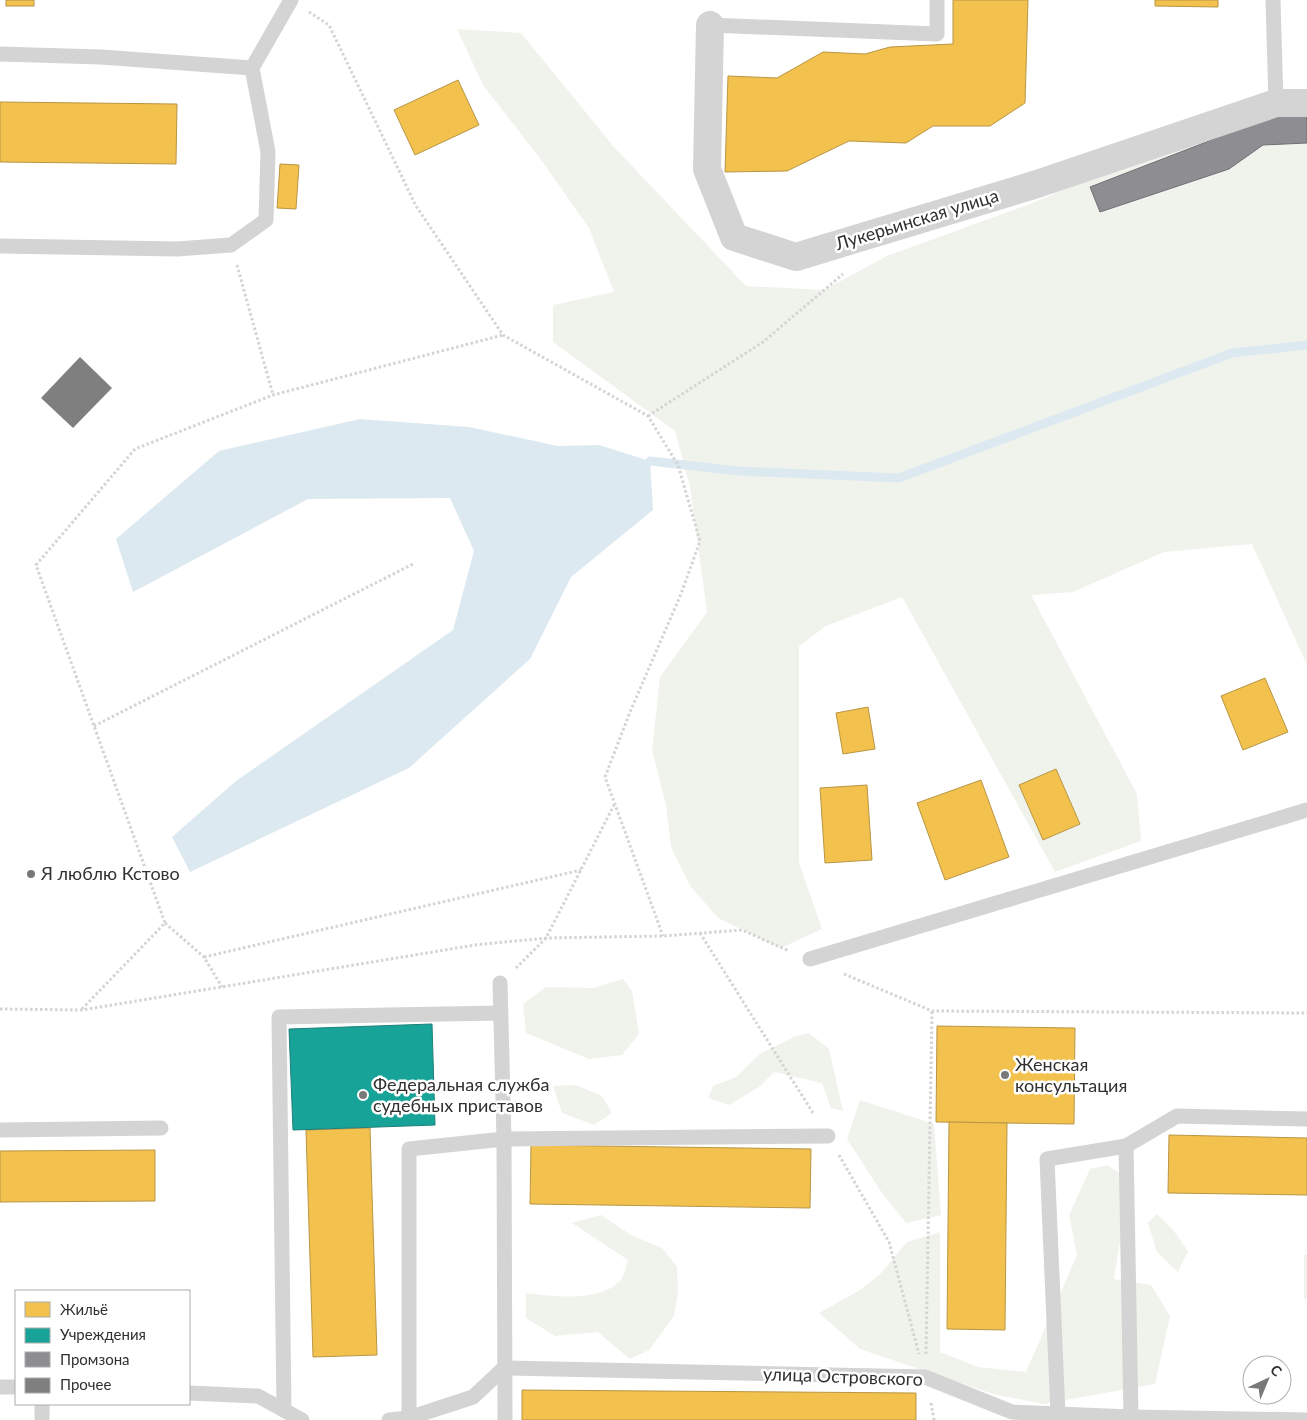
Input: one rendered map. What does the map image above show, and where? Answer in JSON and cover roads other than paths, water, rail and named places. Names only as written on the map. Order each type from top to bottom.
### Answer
[{"type":"street","name":"Лукерьинская улица","points":[[710,25],[708,169],[734,237],[796,257],[1037,184],[1276,103],[1307,103]]},
{"type":"lane","points":[[0,246],[177,249],[232,245],[266,220],[268,152],[252,68],[291,0]]},
{"type":"lane","points":[[710,25],[937,34],[937,0]]},
{"type":"lane","points":[[1272,0],[1276,103]]},
{"type":"lane","points":[[0,54],[101,57],[252,68]]},
{"type":"lane","points":[[810,960],[1307,810]]},
{"type":"lane","points":[[500,983],[504,1139],[505,1420]]},
{"type":"lane","points":[[284,1410],[279,1017],[500,1013]]},
{"type":"lane","points":[[1058,1414],[1047,1159],[1126,1146],[1177,1116],[1307,1119]]},
{"type":"lane","points":[[0,1130],[161,1128]]},
{"type":"lane","points":[[409,1418],[409,1149],[504,1139],[828,1136]]},
{"type":"lane","points":[[1126,1146],[1131,1417]]},
{"type":"lane","points":[[389,1420],[409,1418],[473,1397],[504,1368]]},
{"type":"lane","name":"улица Островского","points":[[504,1368],[925,1377],[1012,1412],[1131,1417],[1307,1420]]},
{"type":"lane","points":[[0,1387],[15,1387]]},
{"type":"lane","points":[[190,1393],[258,1396],[302,1420]]},
{"type":"lane","points":[[42,1405],[42,1420]]},
{"type":"waterway","points":[[650,461],[738,471],[899,478],[1232,353],[1307,345]]},
{"type":"place","name":"Я люблю Кстово","points":[[31,874]]},
{"type":"place","name":"Женская консультация","points":[[1005,1075]]},
{"type":"place","name":"Федеральная служба судебных приставов","points":[[363,1095]]}]
